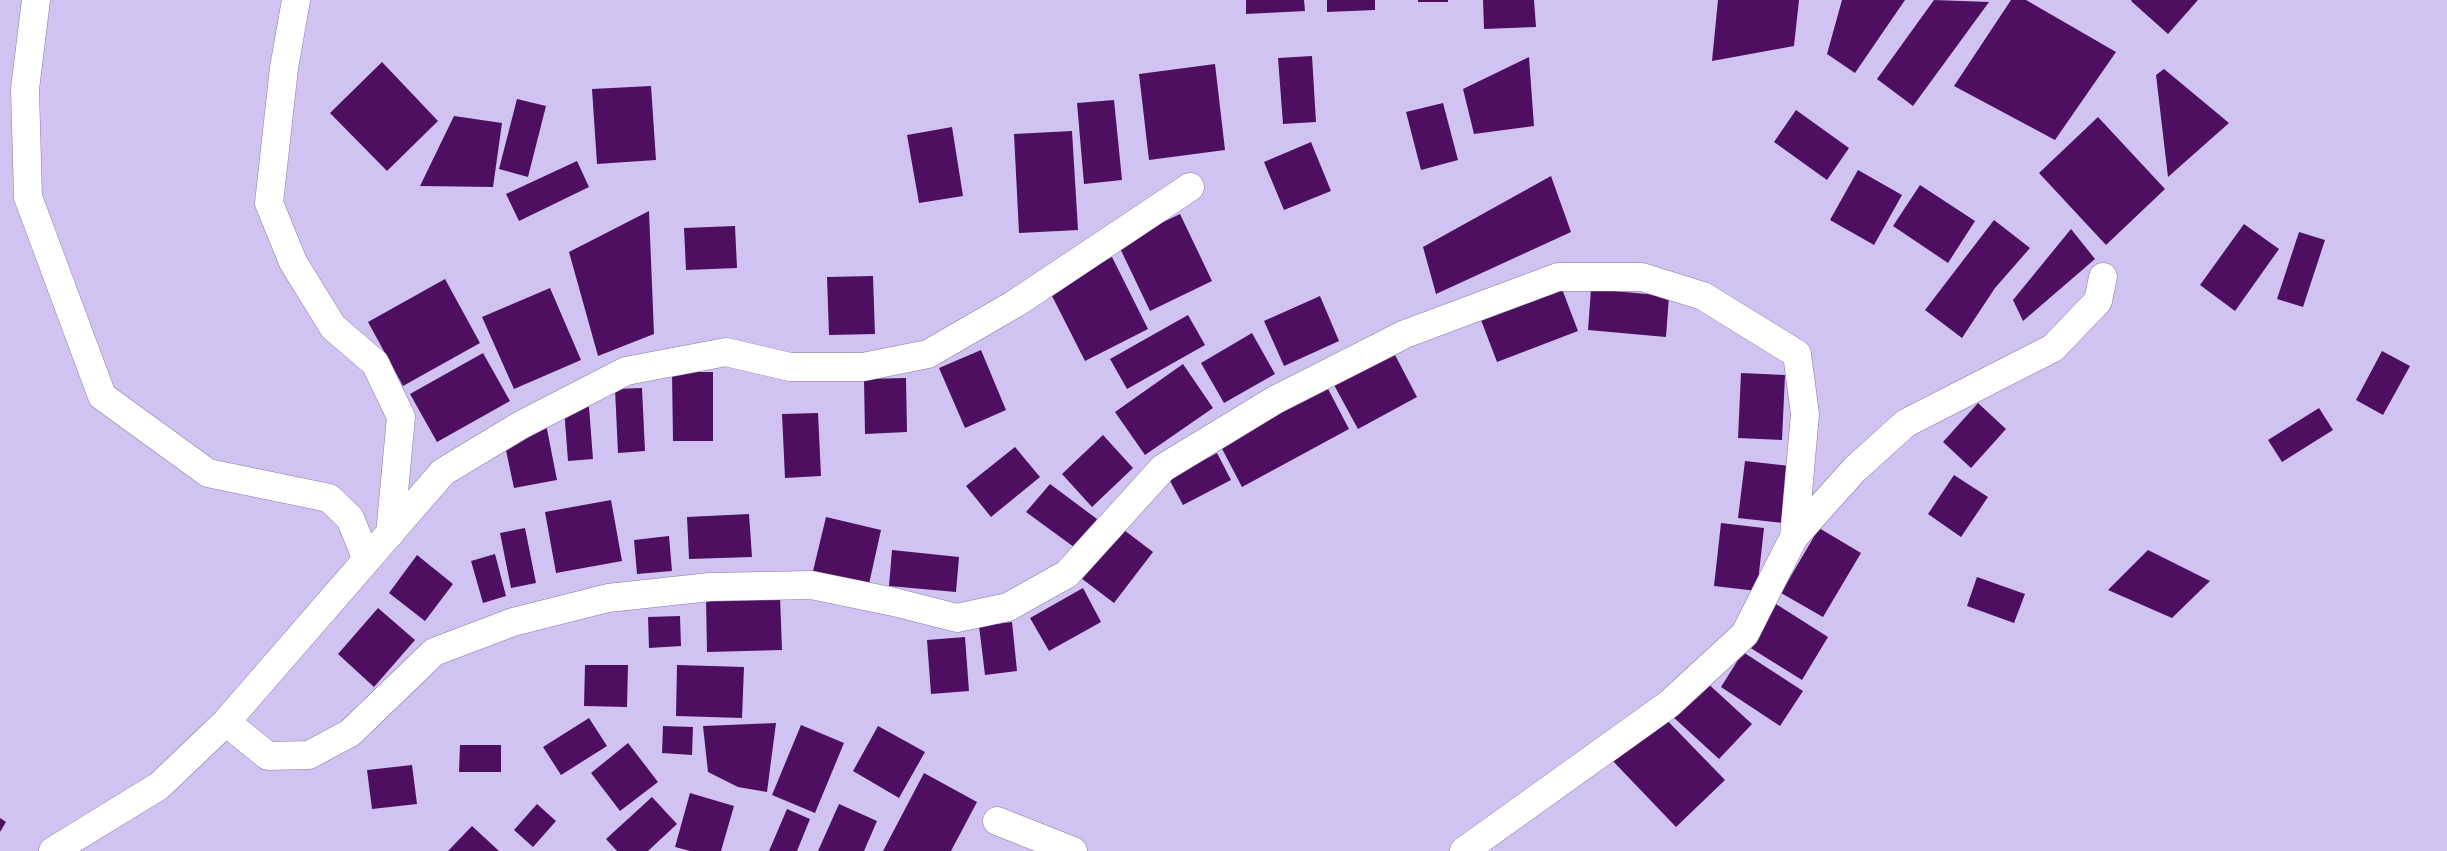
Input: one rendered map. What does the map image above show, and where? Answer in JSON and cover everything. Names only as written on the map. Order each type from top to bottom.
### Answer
[{"type":"street","points":[[36,0],[24,89],[28,197],[102,396],[208,473],[329,498],[350,518],[367,560]]},
{"type":"street","points":[[296,0],[284,68],[269,203],[293,262],[333,327],[375,363],[401,417],[390,534]]},
{"type":"street","points":[[53,851],[159,786],[226,722],[443,472],[521,425],[626,371],[726,352],[790,367],[863,367],[928,354],[1016,303],[1190,187]]},
{"type":"street","points":[[226,722],[268,756],[310,755],[350,733],[434,652],[513,622],[608,598],[710,587],[811,585],[894,602],[957,618],[1008,606],[1067,574],[1163,468],[1275,400],[1404,334],[1558,277],[1642,277],[1703,296],[1797,354],[1805,414],[1794,537]]},
{"type":"street","points":[[1464,851],[1669,704],[1745,634],[1794,537],[1855,470],[1906,422],[2053,348],[2098,302],[2103,277]]},
{"type":"street","points":[[997,821],[1073,851]]},
{"type":"building","points":[[1246,0],[1304,0],[1305,11],[1246,14]]},
{"type":"building","points":[[1327,0],[1375,0],[1375,10],[1327,12]]},
{"type":"building","points":[[1418,0],[1448,0],[1448,2],[1418,2]]},
{"type":"building","points":[[1483,0],[1534,0],[1536,27],[1484,29]]},
{"type":"building","points":[[1718,0],[1799,0],[1794,46],[1712,61]]},
{"type":"building","points":[[1842,0],[1905,0],[1855,73],[1827,54]]},
{"type":"building","points":[[1934,0],[1989,2],[1913,106],[1877,79]]},
{"type":"building","points":[[2011,0],[2026,0],[2116,52],[2055,140],[1954,86]]},
{"type":"building","points":[[2132,0],[2198,0],[2168,34]]},
{"type":"building","points":[[1312,56],[1316,122],[1283,124],[1278,58]]},
{"type":"building","points":[[1529,57],[1534,126],[1474,134],[1463,89]]},
{"type":"building","points":[[382,62],[438,121],[387,171],[330,113]]},
{"type":"building","points":[[1215,64],[1225,150],[1149,160],[1139,74]]},
{"type":"building","points":[[2164,69],[2229,123],[2168,177],[2156,75]]},
{"type":"building","points":[[651,86],[656,160],[597,164],[592,89]]},
{"type":"building","points":[[517,99],[546,106],[528,177],[499,169]]},
{"type":"building","points":[[1114,100],[1122,180],[1084,184],[1077,103]]},
{"type":"building","points":[[1443,103],[1458,160],[1421,170],[1406,112]]},
{"type":"building","points":[[1796,110],[1849,148],[1827,180],[1774,142]]},
{"type":"building","points":[[454,116],[502,123],[493,187],[420,186]]},
{"type":"building","points":[[2098,117],[2165,189],[2106,245],[2039,173]]},
{"type":"building","points":[[952,127],[963,196],[919,203],[907,135]]},
{"type":"building","points":[[1072,131],[1078,230],[1019,233],[1014,134]]},
{"type":"building","points":[[1311,142],[1331,191],[1284,210],[1264,162]]},
{"type":"building","points":[[577,161],[589,187],[519,221],[506,194]]},
{"type":"building","points":[[1858,170],[1902,195],[1874,245],[1830,220]]},
{"type":"building","points":[[1551,176],[1571,232],[1436,294],[1423,247]]},
{"type":"building","points":[[1920,185],[1975,221],[1948,263],[1893,226]]},
{"type":"building","points":[[649,211],[654,334],[598,356],[569,252]]},
{"type":"building","points":[[1180,214],[1212,281],[1150,311],[1118,244]]},
{"type":"building","points":[[1994,220],[2030,248],[1995,288],[1962,338],[1925,310]]},
{"type":"building","points":[[2244,224],[2279,249],[2235,311],[2200,285]]},
{"type":"building","points":[[735,226],[737,268],[686,270],[684,228]]},
{"type":"building","points":[[2071,229],[2095,259],[2023,321],[2013,300]]},
{"type":"building","points":[[2299,232],[2325,240],[2303,307],[2277,299]]},
{"type":"building","points":[[1112,257],[1148,329],[1085,361],[1049,290]]},
{"type":"building","points":[[873,276],[875,334],[829,335],[827,277]]},
{"type":"building","points":[[445,279],[480,343],[403,386],[368,322]]},
{"type":"building","points":[[550,288],[581,360],[514,389],[482,317]]},
{"type":"building","points":[[1562,289],[1578,331],[1497,362],[1481,320]]},
{"type":"building","points":[[1591,289],[1669,296],[1666,337],[1588,330]]},
{"type":"building","points":[[1320,296],[1339,341],[1284,366],[1264,321]]},
{"type":"building","points":[[1188,315],[1205,345],[1127,389],[1110,359]]},
{"type":"building","points":[[1252,333],[1275,374],[1224,403],[1201,363]]},
{"type":"building","points":[[981,350],[1006,410],[965,428],[939,368]]},
{"type":"building","points":[[2382,351],[2410,366],[2383,415],[2356,400]]},
{"type":"building","points":[[483,353],[510,401],[437,442],[410,394]]},
{"type":"building","points":[[1394,353],[1417,397],[1358,429],[1334,385]]},
{"type":"building","points":[[1183,364],[1213,408],[1145,455],[1115,412]]},
{"type":"building","points":[[672,372],[713,372],[713,441],[673,441]]},
{"type":"building","points":[[1741,373],[1785,375],[1782,440],[1738,438]]},
{"type":"building","points":[[906,378],[907,432],[865,434],[864,379]]},
{"type":"building","points":[[1326,385],[1349,429],[1242,487],[1219,443]]},
{"type":"building","points":[[642,388],[645,451],[618,453],[615,389]]},
{"type":"building","points":[[1978,403],[2006,429],[1971,468],[1943,442]]},
{"type":"building","points":[[589,407],[593,459],[568,461],[564,408]]},
{"type":"building","points":[[2319,408],[2333,430],[2282,462],[2268,440]]},
{"type":"building","points":[[818,413],[821,476],[785,478],[782,414]]},
{"type":"building","points":[[545,419],[557,480],[514,488],[504,441]]},
{"type":"building","points":[[1103,435],[1133,468],[1092,507],[1062,474]]},
{"type":"building","points":[[1015,447],[1040,477],[991,517],[966,486]]},
{"type":"building","points":[[1217,453],[1231,480],[1183,505],[1169,479]]},
{"type":"building","points":[[1745,461],[1790,466],[1783,523],[1738,518]]},
{"type":"building","points":[[1954,475],[1988,497],[1961,537],[1928,514]]},
{"type":"building","points":[[1050,484],[1097,519],[1078,550],[1026,512]]},
{"type":"building","points":[[611,500],[622,561],[556,573],[545,512]]},
{"type":"building","points":[[749,514],[752,557],[689,559],[687,517]]},
{"type":"building","points":[[826,517],[881,530],[869,584],[813,571]]},
{"type":"building","points":[[1721,523],[1764,528],[1757,591],[1714,586]]},
{"type":"building","points":[[1120,527],[1153,552],[1114,603],[1081,578]]},
{"type":"building","points":[[525,528],[536,583],[511,588],[500,533]]},
{"type":"building","points":[[1819,528],[1861,553],[1823,617],[1781,593]]},
{"type":"building","points":[[669,536],[672,571],[637,574],[634,540]]},
{"type":"building","points":[[892,550],[959,557],[956,592],[889,586]]},
{"type":"building","points":[[2148,550],[2210,581],[2172,618],[2108,590]]},
{"type":"building","points":[[495,554],[506,596],[483,603],[471,561]]},
{"type":"building","points":[[417,555],[453,584],[425,621],[389,593]]},
{"type":"building","points":[[1977,577],[2025,594],[2014,623],[1967,606]]},
{"type":"building","points":[[1083,588],[1101,622],[1049,651],[1030,618]]},
{"type":"building","points":[[780,596],[782,650],[707,652],[706,598]]},
{"type":"building","points":[[1776,604],[1828,637],[1802,680],[1749,647]]},
{"type":"building","points":[[378,608],[415,640],[374,687],[338,654]]},
{"type":"building","points":[[680,616],[681,646],[649,648],[648,617]]},
{"type":"building","points":[[1012,622],[1017,671],[985,675],[979,626]]},
{"type":"building","points":[[965,637],[969,691],[931,694],[927,640]]},
{"type":"building","points":[[1743,652],[1803,691],[1780,726],[1721,687]]},
{"type":"building","points":[[585,665],[628,665],[627,707],[584,706]]},
{"type":"building","points":[[677,665],[744,667],[742,718],[676,716]]},
{"type":"building","points":[[1703,679],[1752,724],[1719,759],[1671,715]]},
{"type":"building","points":[[1658,711],[1725,780],[1676,827],[1610,758]]},
{"type":"building","points":[[589,718],[607,746],[561,775],[543,747]]},
{"type":"building","points":[[776,723],[767,792],[738,787],[708,772],[703,726]]},
{"type":"building","points":[[801,725],[844,743],[815,813],[772,795]]},
{"type":"building","points":[[663,726],[693,727],[692,755],[662,753]]},
{"type":"building","points":[[878,726],[925,752],[899,798],[853,771]]},
{"type":"building","points":[[628,743],[658,782],[620,811],[591,773]]},
{"type":"building","points":[[460,745],[501,745],[501,772],[459,772]]},
{"type":"building","points":[[412,765],[417,804],[372,809],[367,770]]},
{"type":"building","points":[[924,773],[977,802],[951,851],[883,851]]},
{"type":"building","points":[[690,793],[734,806],[721,851],[690,851],[675,847]]},
{"type":"building","points":[[652,797],[677,824],[648,851],[617,851],[606,839]]},
{"type":"building","points":[[537,804],[556,821],[533,847],[514,830]]},
{"type":"building","points":[[839,804],[877,821],[864,851],[818,851]]},
{"type":"building","points":[[787,809],[810,819],[797,851],[769,851]]},
{"type":"building","points":[[0,818],[6,822],[0,832]]},
{"type":"building","points":[[472,826],[499,851],[448,851]]}]
